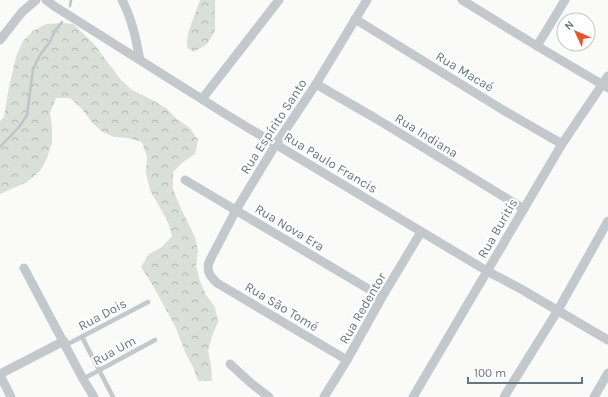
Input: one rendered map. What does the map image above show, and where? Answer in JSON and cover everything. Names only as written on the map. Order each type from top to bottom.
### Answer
[{"type":"street","points":[[0,40],[22,12],[36,0]]},
{"type":"street","name":"Rua Paulo Francis","points":[[46,0],[276,144],[487,271],[522,289],[608,340]]},
{"type":"street","points":[[122,0],[132,24],[140,60]]},
{"type":"street","points":[[202,99],[279,0]]},
{"type":"street","name":"Rua Espírito Santo","points":[[208,269],[209,262],[236,210],[367,0]]},
{"type":"street","points":[[462,0],[605,86]]},
{"type":"street","points":[[537,46],[565,0]]},
{"type":"street","name":"Rua Macaé","points":[[355,19],[562,144]]},
{"type":"street","name":"Rua Buritís","points":[[413,397],[562,144],[605,86],[608,76]]},
{"type":"street","name":"Rua Indiana","points":[[316,84],[375,118],[524,209]]},
{"type":"street","name":"Rua Nova Era","points":[[185,180],[382,297]]},
{"type":"street","points":[[504,397],[558,310],[608,221]]},
{"type":"street","name":"Rua Redentor","points":[[324,397],[422,232]]},
{"type":"street","points":[[24,268],[94,397]]},
{"type":"street","name":"Rua São Tomé","points":[[208,269],[211,277],[217,283],[347,360]]},
{"type":"street","points":[[12,397],[0,375],[65,343]]},
{"type":"street","points":[[230,364],[252,384],[270,397]]},
{"type":"street","points":[[594,397],[608,373]]},
{"type":"lane","name":"Rua Dois","points":[[65,343],[82,337],[148,302]]},
{"type":"lane","points":[[82,337],[113,397]]},
{"type":"lane","name":"Rua Um","points":[[83,379],[155,340]]},
{"type":"green space","points":[[200,0],[216,0],[215,31],[207,44],[194,52],[187,48],[188,33]]},
{"type":"green space","points":[[46,24],[73,24],[94,44],[121,80],[132,90],[166,108],[177,119],[190,128],[198,140],[195,154],[183,162],[173,172],[173,189],[195,237],[198,251],[196,266],[200,281],[206,295],[215,307],[218,322],[208,351],[212,381],[198,381],[175,326],[141,267],[149,254],[162,247],[172,236],[168,222],[150,190],[146,173],[147,157],[142,142],[128,138],[114,137],[101,131],[82,109],[70,98],[56,98],[50,113],[52,143],[47,158],[40,171],[27,182],[0,194],[0,121],[4,117],[16,57],[23,41],[33,31]]},
{"type":"waterway","points":[[70,6],[71,0]]},
{"type":"waterway","points":[[0,147],[19,127],[27,115],[33,69],[40,55],[62,22]]}]
